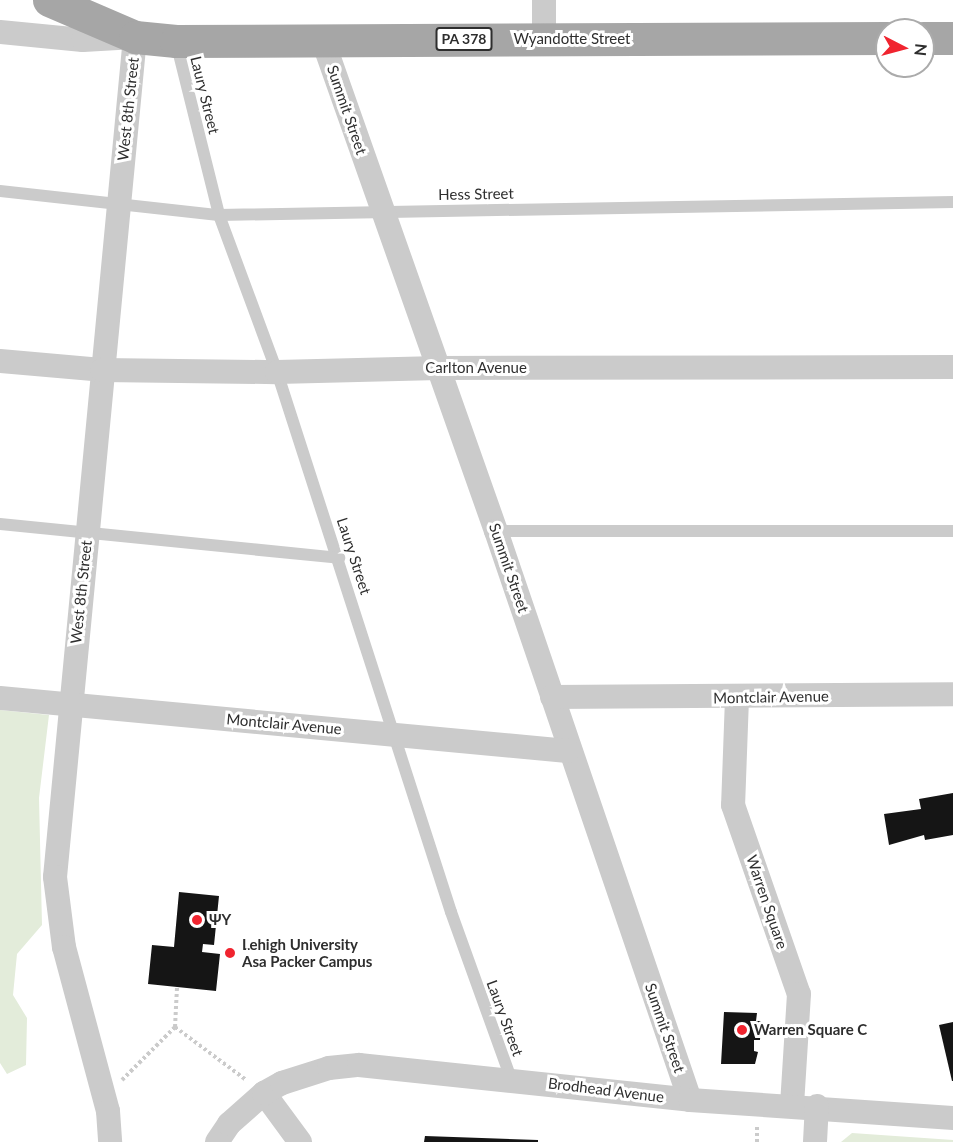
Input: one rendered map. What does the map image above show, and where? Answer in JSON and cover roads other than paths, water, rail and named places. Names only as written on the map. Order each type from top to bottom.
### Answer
[{"type":"main road","name":"Wyandotte Street","points":[[49,0],[135,38],[176,41],[322,38],[875,38]]},
{"type":"main road","points":[[935,38],[953,38]]},
{"type":"street","points":[[544,0],[544,39]]},
{"type":"street","points":[[0,32],[82,40],[135,38]]},
{"type":"street","name":"West 8th Street","points":[[110,1142],[108,1111],[63,947],[55,877],[135,38]]},
{"type":"street","name":"Summit Street","points":[[322,38],[496,531],[568,751],[690,1100]]},
{"type":"street","name":"Carlton Avenue","points":[[0,361],[102,370],[278,372],[439,368],[953,368]]},
{"type":"street","name":"Montclair Avenue","points":[[552,698],[737,698],[953,694]]},
{"type":"street","name":"Montclair Avenue","points":[[0,698],[568,751]]},
{"type":"street","name":"Warren Square","points":[[737,698],[733,804],[799,994],[792,1105]]},
{"type":"street","name":"Brodhead Avenue","points":[[216,1142],[257,1088],[306,1074],[354,1066],[511,1079],[690,1100],[817,1106],[953,1118]]},
{"type":"street","points":[[257,1088],[300,1142]]},
{"type":"street","points":[[815,1142],[817,1106]]},
{"type":"lane","name":"Laury Street","points":[[176,41],[219,215],[278,372],[396,734],[451,912],[511,1079]]},
{"type":"lane","name":"Hess Street","points":[[0,191],[118,201],[219,215],[383,210],[953,202]]},
{"type":"lane","points":[[0,524],[339,558]]},
{"type":"lane","points":[[496,531],[953,531]]},
{"type":"place","name":"ΨΥ","points":[[197,920]]},
{"type":"place","name":"Lehigh University Asa Packer Campus","points":[[230,953]]},
{"type":"place","name":"Warren Square C","points":[[742,1030]]}]
